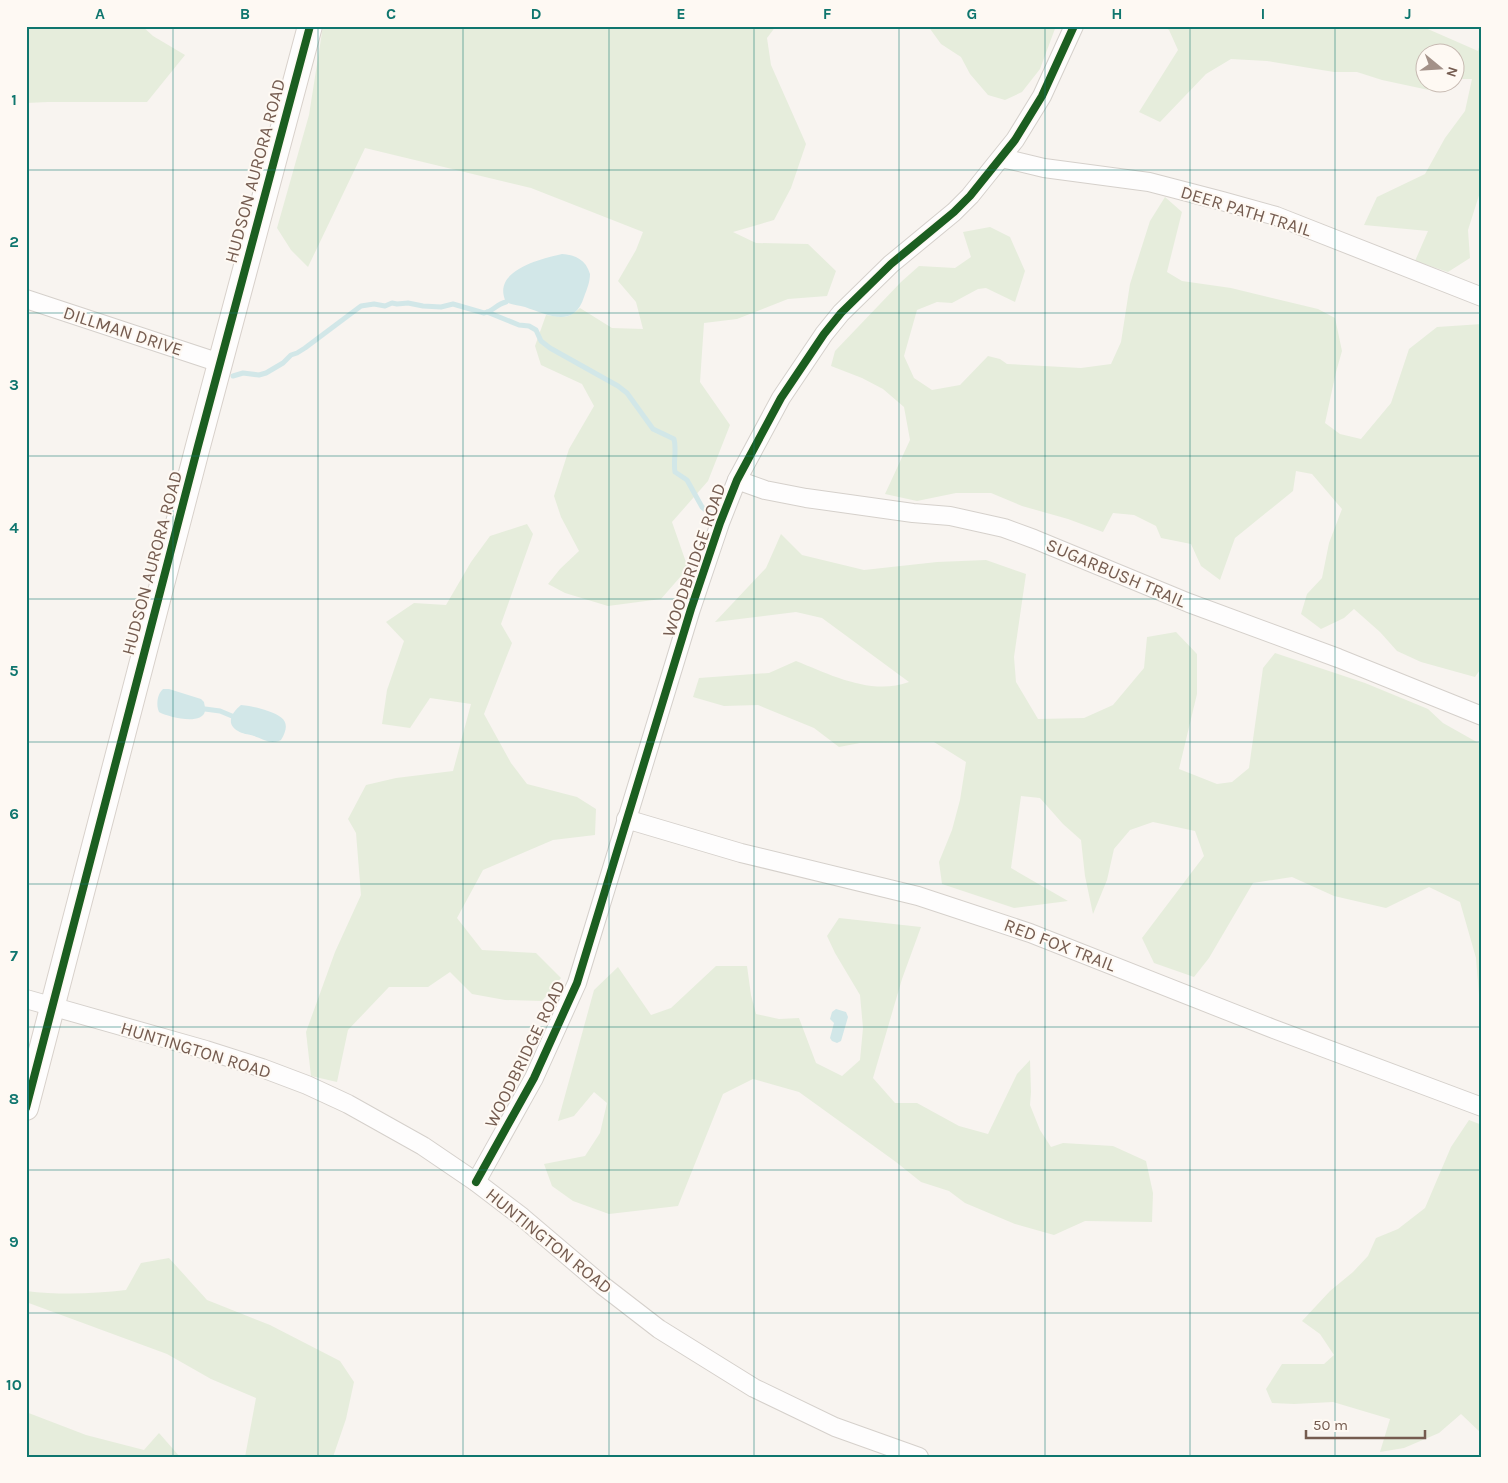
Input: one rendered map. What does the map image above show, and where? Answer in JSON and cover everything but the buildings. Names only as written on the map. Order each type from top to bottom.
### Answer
[{"type":"street","name":"HUDSON AURORA ROAD","points":[[26,1108],[310,26]]},
{"type":"street","name":"WOODBRIDGE ROAD","points":[[476,1182],[534,1078],[577,983],[691,608],[737,480],[781,398],[840,313],[892,264],[954,212],[970,196],[1017,138],[1042,96],[1074,26]]},
{"type":"street","name":"DEER PATH TRAIL","points":[[1002,158],[1048,168],[1149,182],[1231,203],[1276,216],[1482,296]]},
{"type":"street","name":"DILLMAN DRIVE","points":[[26,299],[220,363]]},
{"type":"street","name":"SUGARBUSH TRAIL","points":[[737,480],[765,490],[798,496],[916,514],[950,516],[1004,528],[1034,538],[1189,603],[1338,658],[1482,716]]},
{"type":"street","name":"RED FOX TRAIL","points":[[626,819],[741,853],[918,896],[1030,933],[1271,1028],[1482,1107]]},
{"type":"street","name":"HUNTINGTON ROAD","points":[[26,999],[206,1050],[262,1068],[307,1085],[348,1104],[394,1129],[476,1182],[522,1217],[602,1285],[659,1329],[754,1388],[835,1427],[919,1457]]},
{"type":"green space","points":[[26,26],[142,26],[153,36],[185,55],[147,102],[26,103]]},
{"type":"green space","points":[[323,26],[776,26],[767,38],[771,65],[806,144],[791,188],[774,220],[733,232],[756,243],[808,244],[836,271],[827,296],[788,299],[737,319],[704,323],[700,382],[730,425],[708,481],[672,522],[688,568],[661,599],[608,606],[565,593],[548,584],[560,569],[579,551],[561,517],[554,496],[569,449],[594,406],[582,384],[541,365],[535,346],[546,315],[564,317],[580,308],[612,328],[643,329],[636,302],[618,281],[636,250],[643,232],[531,188],[365,148],[308,267],[291,250],[277,228],[309,115]]},
{"type":"green space","points":[[928,26],[1056,26],[1040,69],[1022,92],[1005,100],[988,95],[970,74],[961,57],[941,44]]},
{"type":"green space","points":[[1163,26],[1421,26],[1457,42],[1416,42],[1416,87],[1357,72],[1334,72],[1267,61],[1231,59],[1206,74],[1160,122],[1139,112],[1178,50],[1169,30]]},
{"type":"green space","points":[[1482,36],[1482,186],[1468,230],[1470,258],[1448,272],[1415,261],[1428,231],[1364,225],[1377,197],[1425,174],[1445,138],[1465,111],[1472,79],[1466,79],[1466,46],[1478,51]]},
{"type":"green space","points":[[1165,197],[1182,212],[1167,272],[1182,281],[1231,288],[1318,309],[1335,318],[1342,351],[1325,423],[1340,434],[1361,439],[1391,403],[1409,349],[1437,327],[1482,324],[1482,667],[1475,677],[1421,662],[1397,651],[1380,632],[1354,609],[1344,618],[1321,629],[1301,614],[1307,594],[1322,578],[1329,543],[1342,509],[1312,474],[1296,471],[1293,491],[1235,538],[1220,580],[1201,566],[1191,544],[1161,538],[1156,526],[1134,515],[1113,513],[1103,532],[1068,519],[1022,506],[991,493],[956,493],[917,501],[885,494],[910,440],[904,407],[883,389],[862,378],[831,366],[835,351],[901,282],[919,266],[955,268],[971,257],[963,232],[990,227],[1010,237],[1025,271],[1015,302],[986,288],[978,289],[952,303],[937,302],[917,310],[904,356],[914,378],[932,390],[960,385],[988,356],[1000,359],[1007,364],[1081,368],[1111,364],[1121,342],[1130,284],[1150,221]]},
{"type":"green space","points":[[527,524],[533,534],[501,624],[512,643],[484,714],[511,763],[527,784],[577,797],[596,809],[595,835],[553,840],[483,870],[457,918],[482,950],[536,953],[561,978],[542,1001],[505,1000],[472,994],[450,972],[428,987],[389,987],[348,1030],[337,1082],[311,1076],[306,1032],[335,952],[361,895],[356,833],[348,819],[366,785],[396,778],[453,771],[471,704],[430,698],[410,728],[382,724],[387,690],[404,641],[386,622],[414,603],[446,605],[471,562],[490,536]]},
{"type":"green space","points":[[781,534],[802,555],[864,570],[937,562],[986,560],[1026,574],[1014,657],[1016,682],[1038,719],[1084,718],[1113,705],[1144,668],[1147,637],[1176,632],[1197,654],[1197,694],[1179,769],[1217,784],[1232,782],[1249,768],[1263,668],[1275,653],[1365,683],[1428,709],[1443,723],[1482,745],[1482,1032],[1476,958],[1460,902],[1429,887],[1386,908],[1334,896],[1292,877],[1253,883],[1209,958],[1194,977],[1154,963],[1142,938],[1204,856],[1195,831],[1153,822],[1130,830],[1114,849],[1107,880],[1093,914],[1085,876],[1081,840],[1063,824],[1040,798],[1021,796],[1011,868],[1068,901],[1014,908],[942,884],[939,862],[952,830],[960,800],[966,762],[934,742],[860,743],[839,747],[814,728],[758,705],[724,706],[693,697],[699,678],[769,673],[796,661],[837,677],[866,685],[881,687],[909,682],[822,618],[796,612],[715,622],[766,568]]},
{"type":"green space","points":[[839,918],[921,927],[902,979],[873,1078],[895,1103],[917,1103],[959,1126],[988,1134],[1017,1074],[1030,1060],[1030,1105],[1040,1130],[1051,1147],[1063,1143],[1113,1146],[1146,1161],[1153,1193],[1152,1222],[1085,1221],[1054,1235],[1015,1224],[965,1203],[949,1191],[921,1182],[799,1092],[753,1079],[723,1094],[678,1206],[609,1214],[573,1201],[552,1186],[544,1164],[585,1156],[600,1133],[607,1103],[594,1092],[574,1116],[558,1121],[594,990],[618,967],[651,1015],[671,1008],[716,966],[747,966],[756,1014],[779,1019],[799,1018],[816,1063],[842,1076],[860,1060],[863,1028],[860,995],[827,936]]},
{"type":"green space","points":[[1469,1120],[1482,1125],[1482,1434],[1461,1414],[1439,1433],[1404,1448],[1380,1452],[1390,1419],[1333,1402],[1272,1403],[1266,1389],[1282,1364],[1324,1364],[1334,1355],[1320,1334],[1302,1321],[1330,1291],[1353,1272],[1368,1256],[1376,1238],[1398,1229],[1425,1208],[1451,1147]]},
{"type":"green space","points":[[169,1258],[207,1300],[270,1325],[340,1361],[354,1382],[346,1419],[333,1457],[245,1457],[256,1398],[211,1379],[167,1354],[26,1302],[26,1291],[76,1294],[126,1290],[141,1263]]},
{"type":"green space","points":[[26,1412],[86,1435],[144,1450],[159,1433],[180,1457],[26,1457]]},
{"type":"shaded area","points":[[562,254],[580,259],[586,265],[590,274],[589,283],[580,307],[574,313],[567,316],[551,316],[506,302],[503,291],[505,282],[511,275],[531,263]]},
{"type":"shaded area","points":[[163,689],[169,689],[201,699],[204,702],[205,709],[203,716],[184,719],[159,712],[159,694]]},
{"type":"shaded area","points":[[241,705],[265,710],[282,718],[285,721],[286,729],[281,740],[267,741],[241,733],[234,728],[231,718]]},
{"type":"shaded area","points":[[836,1009],[846,1012],[848,1017],[841,1041],[837,1043],[830,1038],[834,1023],[830,1019],[832,1012]]},
{"type":"waterway","points":[[233,376],[243,373],[259,375],[266,373],[283,363],[291,355],[305,348],[361,306],[374,304],[385,306],[392,303],[408,303],[441,307],[453,304],[484,313],[506,302]]},
{"type":"waterway","points":[[487,312],[536,330],[541,341],[550,348],[618,386],[627,393],[653,429],[674,439],[675,472],[687,480],[702,507],[713,516]]},
{"type":"waterway","points":[[205,709],[220,711],[232,716]]},
{"type":"cycle path","points":[[26,1108],[198,446],[310,26]]},
{"type":"cycle path","points":[[476,1182],[534,1078],[577,983],[691,609],[720,523],[737,480],[781,398],[824,334],[841,313],[891,264],[954,212],[970,196],[1015,140],[1042,96],[1074,26]]}]
